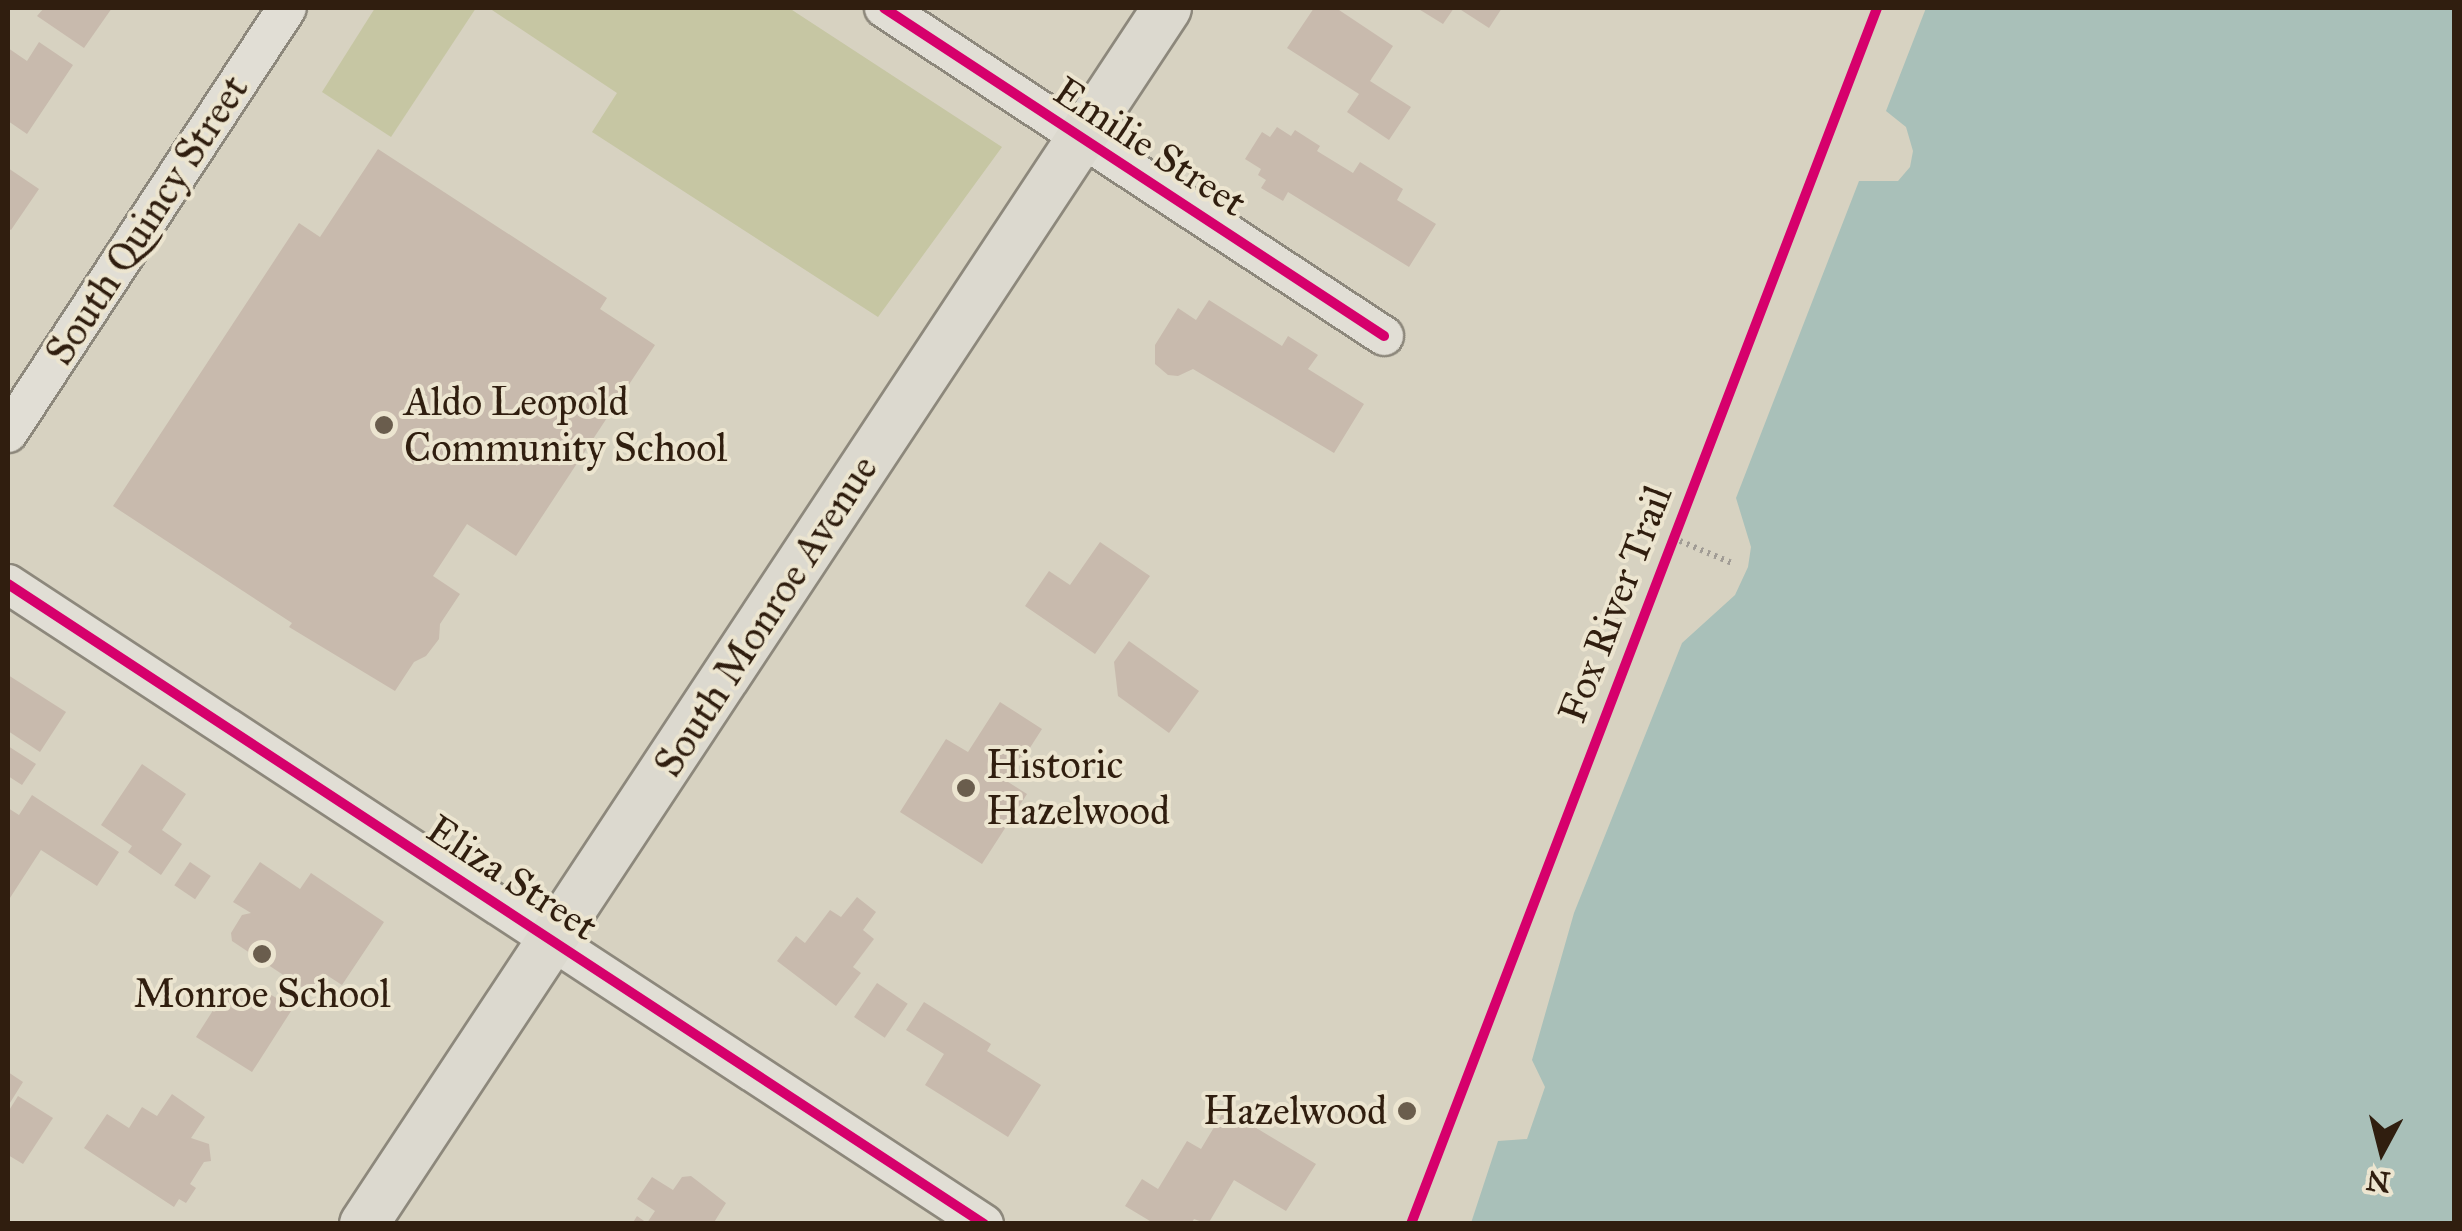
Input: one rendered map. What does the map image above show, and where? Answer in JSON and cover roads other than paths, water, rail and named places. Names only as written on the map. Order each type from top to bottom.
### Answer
[{"type":"main road","name":"South Monroe Avenue","points":[[364,1224],[1168,8]]},
{"type":"street","name":"South Quincy Street","points":[[8,433],[287,8]]},
{"type":"street","name":"Emilie Street","points":[[884,8],[1384,336]]},
{"type":"street","name":"Eliza Street","points":[[8,584],[984,1224]]},
{"type":"water","points":[[1926,8],[2454,8],[2454,1223],[1471,1223],[1498,1141],[1527,1139],[1545,1087],[1532,1060],[1574,913],[1682,643],[1735,595],[1748,567],[1751,547],[1736,498],[1859,181],[1898,181],[1910,167],[1913,151],[1906,127],[1886,111]]},
{"type":"place","name":"Aldo Leopold Community School","points":[[384,425]]},
{"type":"place","name":"Historic Hazelwood","points":[[966,788]]},
{"type":"place","name":"Monroe School","points":[[262,954]]},
{"type":"place","name":"Hazelwood","points":[[1407,1111]]}]
